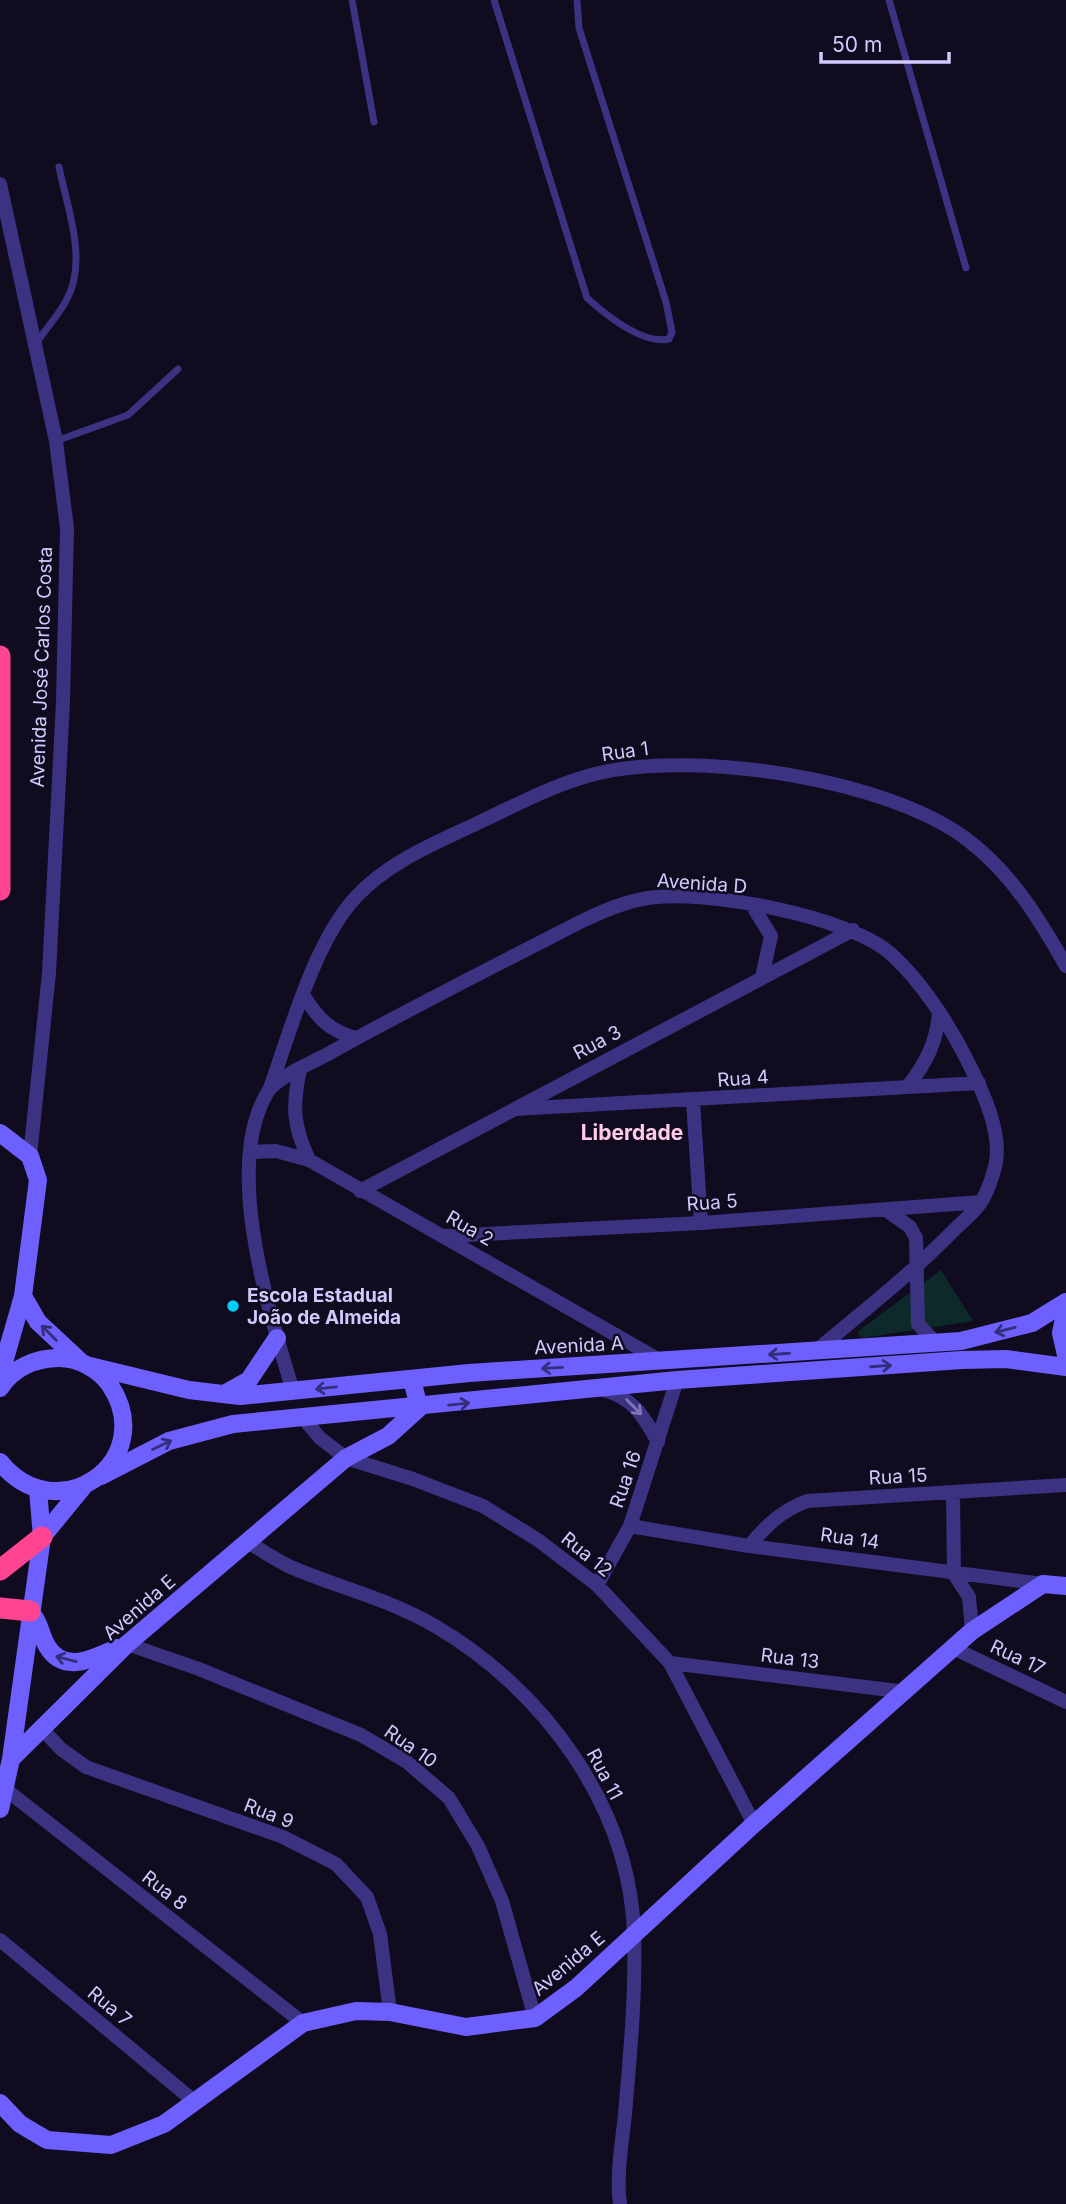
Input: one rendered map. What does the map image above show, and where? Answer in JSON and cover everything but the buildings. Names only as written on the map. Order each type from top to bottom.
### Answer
[{"type":"highway","points":[[0,656],[0,890]]},
{"type":"highway","points":[[0,1570],[42,1537]]},
{"type":"highway","points":[[0,1608],[30,1611]]},
{"type":"street","name":"Avenida José Carlos Costa","points":[[0,184],[56,441],[67,527],[68,564],[49,973],[30,1156],[38,1180],[23,1296],[0,1376]]},
{"type":"street","name":"Rua 1","points":[[270,1088],[303,995],[341,917],[354,898],[377,876],[425,848],[562,784],[600,773],[649,766],[698,765],[821,782],[871,794],[920,812],[969,841],[1012,882],[1043,925],[1066,966]]},
{"type":"street","name":"Avenida D","points":[[270,1088],[356,1038],[614,906],[649,897],[693,898],[808,915],[853,930],[891,953],[961,1046],[979,1083],[994,1126],[996,1166],[981,1202],[917,1264],[816,1351]]},
{"type":"street","points":[[752,905],[771,936],[762,977]]},
{"type":"street","name":"Rua 3","points":[[360,1191],[510,1109],[853,930]]},
{"type":"street","points":[[303,995],[328,1026],[336,1032],[356,1038]]},
{"type":"street","points":[[909,1085],[932,1050],[939,1014]]},
{"type":"street","points":[[300,1069],[293,1100],[296,1132],[309,1160]]},
{"type":"street","name":"Rua 4","points":[[510,1109],[693,1101],[909,1085],[979,1083]]},
{"type":"street","points":[[270,1088],[258,1118],[251,1152],[249,1202],[263,1283],[293,1391]]},
{"type":"street","points":[[693,1101],[701,1223]]},
{"type":"street","points":[[0,1133],[30,1156]]},
{"type":"street","name":"Rua 2","points":[[251,1152],[276,1151],[309,1160],[663,1362]]},
{"type":"street","name":"Rua 5","points":[[446,1236],[701,1223],[981,1202]]},
{"type":"street","points":[[886,1210],[910,1227],[916,1238],[918,1324],[936,1343]]},
{"type":"street","points":[[23,1296],[38,1322],[107,1380],[118,1397],[124,1418],[119,1449],[102,1476]]},
{"type":"street","name":"Avenida A","points":[[0,1388],[6,1379],[24,1365],[45,1358],[68,1358],[86,1365],[189,1390],[240,1396],[412,1379],[961,1341],[1032,1324],[1066,1302]]},
{"type":"street","points":[[1066,1308],[1061,1334],[1066,1354]]},
{"type":"street","points":[[223,1394],[249,1380],[277,1338]]},
{"type":"street","points":[[0,1462],[17,1480],[38,1490],[61,1492],[83,1487],[169,1441],[233,1424],[419,1408],[677,1380],[962,1360],[1006,1359],[1066,1367]]},
{"type":"street","points":[[412,1379],[419,1408]]},
{"type":"street","name":"Rua 16","points":[[597,1584],[630,1526],[677,1380]]},
{"type":"street","points":[[597,1389],[618,1393],[635,1405],[658,1442]]},
{"type":"street","name":"Avenida E","points":[[11,1759],[127,1644],[346,1458],[388,1436],[419,1408]]},
{"type":"street","name":"Rua 12","points":[[304,1419],[320,1438],[346,1458],[413,1479],[483,1506],[538,1540],[597,1584],[670,1662],[754,1824]]},
{"type":"street","name":"Rua 15","points":[[749,1546],[770,1521],[786,1508],[807,1501],[1066,1485]]},
{"type":"street","points":[[42,1537],[83,1487]]},
{"type":"street","points":[[0,1809],[11,1759],[42,1537],[38,1490]]},
{"type":"street","points":[[953,1492],[954,1574],[969,1597],[972,1631]]},
{"type":"street","name":"Rua 14","points":[[630,1526],[749,1546],[954,1574],[1066,1586]]},
{"type":"street","name":"Rua 11","points":[[247,1542],[292,1567],[364,1593],[435,1626],[488,1660],[524,1692],[570,1749],[601,1804],[629,1885],[634,1934],[631,2046],[618,2190],[620,2204]]},
{"type":"street","name":"Avenida E","points":[[0,2103],[20,2124],[47,2140],[111,2145],[164,2124],[303,2023],[356,2011],[390,2012],[466,2027],[535,2018],[576,1988],[754,1824],[972,1631],[1043,1584]]},
{"type":"street","points":[[30,1611],[41,1624],[46,1644],[55,1657],[72,1663],[85,1662],[127,1644]]},
{"type":"street","name":"Rua 10","points":[[127,1644],[361,1735],[407,1762],[449,1798],[478,1846],[502,1901],[535,2018]]},
{"type":"street","name":"Rua 17","points":[[953,1648],[1066,1702]]},
{"type":"street","name":"Rua 13","points":[[670,1662],[906,1692]]},
{"type":"street","name":"Rua 9","points":[[43,1730],[61,1749],[86,1767],[283,1838],[336,1864],[367,1897],[380,1934],[390,2012]]},
{"type":"street","name":"Rua 8","points":[[4,1788],[303,2023]]},
{"type":"street","name":"Rua 7","points":[[0,1940],[195,2102]]},
{"type":"lane","points":[[352,0],[374,122]]},
{"type":"lane","points":[[494,0],[587,298],[604,313],[644,336],[661,341],[669,339],[672,332],[666,302],[579,29],[577,0]]},
{"type":"lane","points":[[889,0],[966,268]]},
{"type":"lane","points":[[34,347],[69,297],[74,278],[77,255],[60,167]]},
{"type":"lane","points":[[56,441],[128,415],[178,369]]},
{"type":"green space","points":[[941,1270],[973,1321],[862,1338],[857,1332]]},
{"type":"place","name":"Escola Estadual João de Almeida","points":[[233,1306]]},
{"type":"district","name":"Liberdade","points":[[632,1133]]}]
